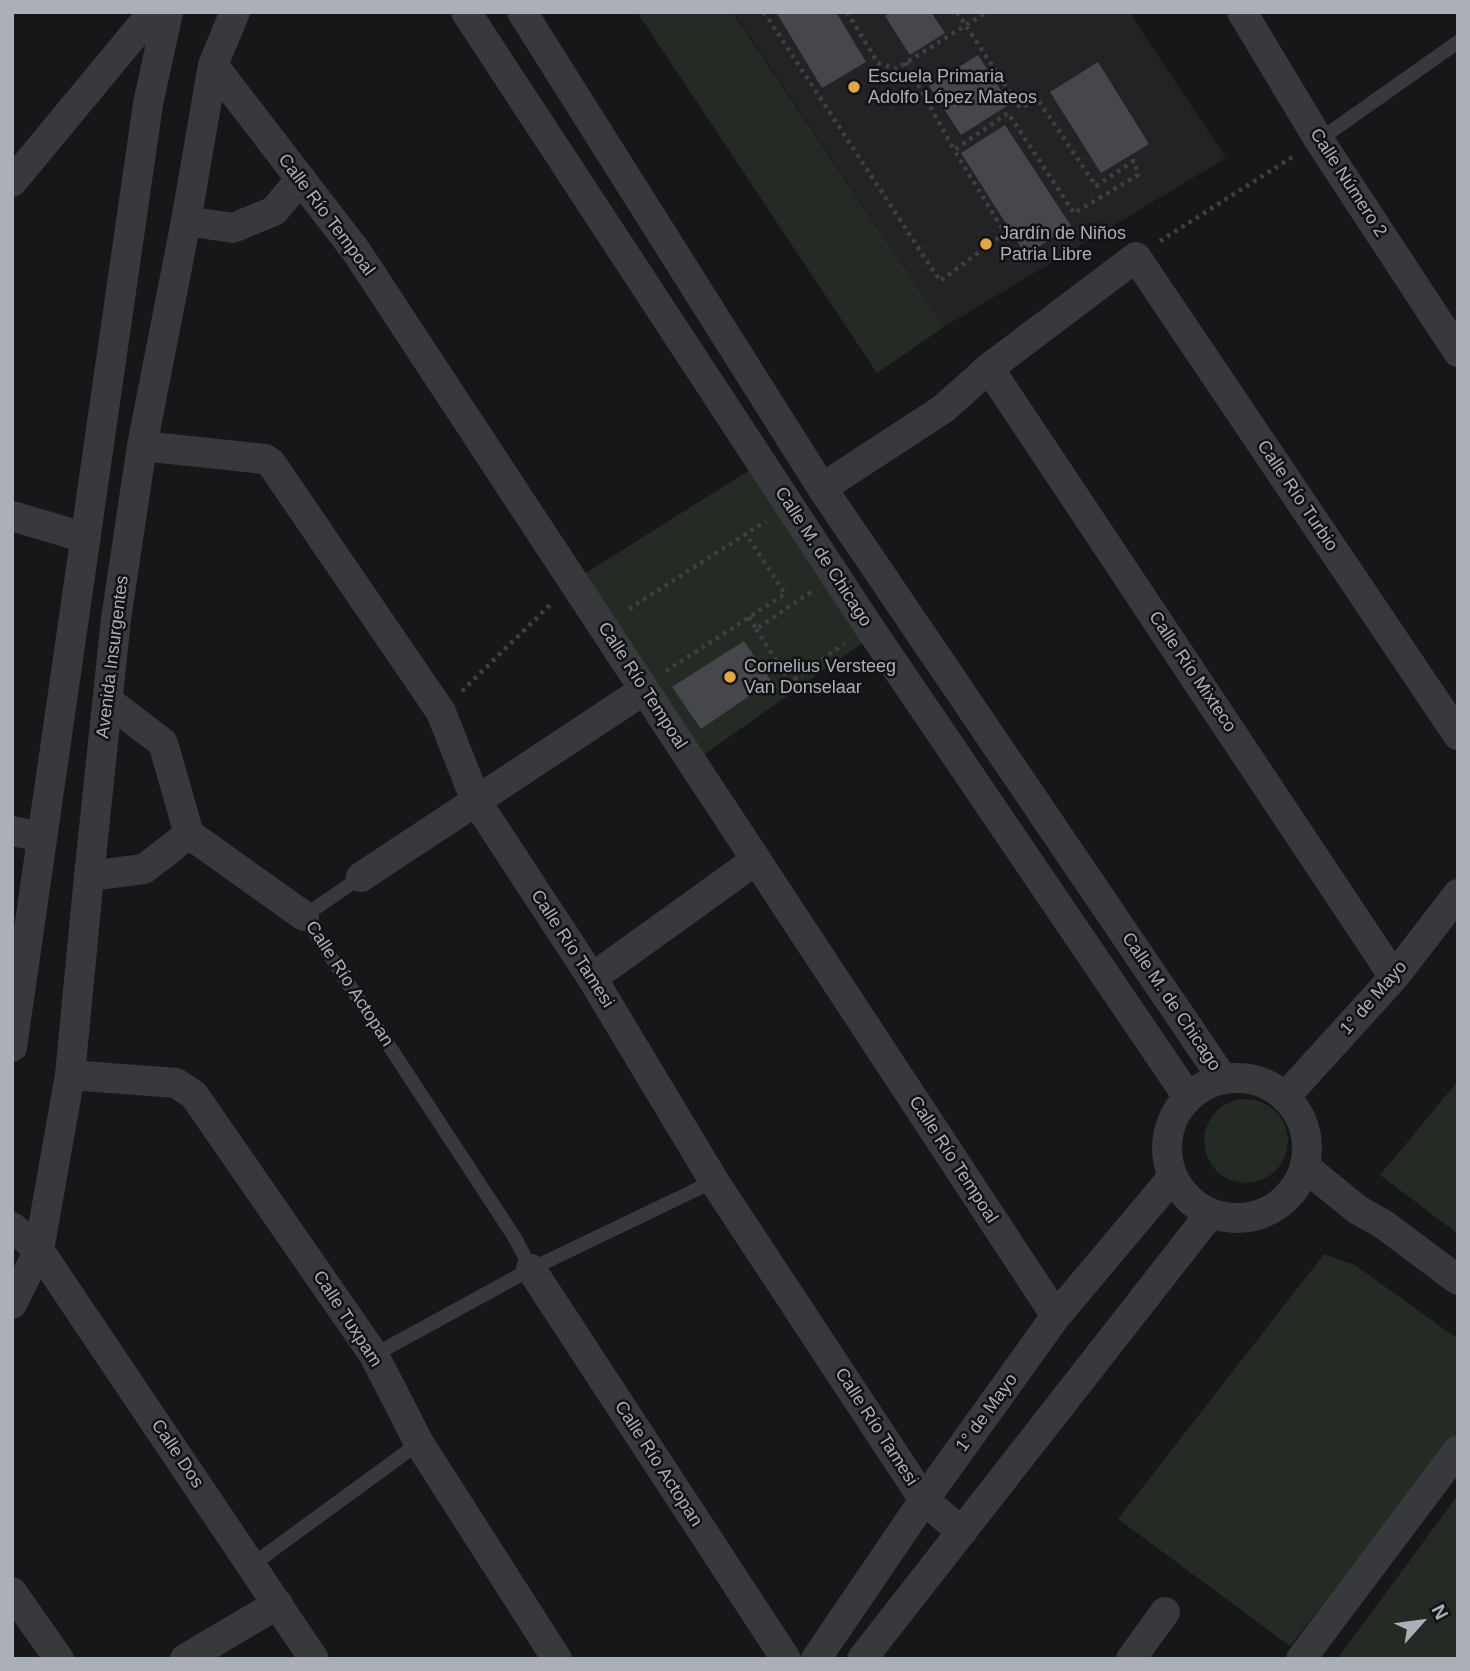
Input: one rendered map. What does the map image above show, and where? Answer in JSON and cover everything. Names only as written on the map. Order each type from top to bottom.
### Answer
[{"type":"street","points":[[12,182],[153,12]]},
{"type":"street","points":[[12,1047],[148,104],[167,12]]},
{"type":"street","name":"Avenida Insurgentes","points":[[12,1304],[38,1250],[70,1075],[116,620],[142,446],[213,65],[235,12]]},
{"type":"street","name":"Calle M. de Chicago","points":[[466,12],[835,576],[1188,1097]]},
{"type":"street","name":"Calle M. de Chicago","points":[[522,12],[822,488],[1223,1079]]},
{"type":"street","name":"Calle Número 2","points":[[1242,12],[1319,140],[1458,352]]},
{"type":"street","name":"Calle Río Tempoal","points":[[213,65],[356,251],[573,581],[654,681],[756,860],[1056,1316]]},
{"type":"street","points":[[186,221],[233,228],[274,211],[301,179]]},
{"type":"street","points":[[822,488],[943,409],[989,368],[1136,257]]},
{"type":"street","name":"Calle Río Turbio","points":[[1136,257],[1458,734]]},
{"type":"street","name":"Calle Río Mixteco","points":[[989,368],[1394,977]]},
{"type":"street","name":"Calle Río Tamesi","points":[[142,446],[265,459],[271,463],[441,712],[476,801],[592,978],[714,1181],[924,1500],[962,1532]]},
{"type":"street","points":[[12,516],[86,538]]},
{"type":"street","points":[[361,877],[654,681]]},
{"type":"street","points":[[89,876],[144,869],[189,834],[163,743],[108,701]]},
{"type":"street","points":[[12,831],[42,837]]},
{"type":"street","name":"Calle Río Actopan","points":[[189,834],[304,916]]},
{"type":"street","points":[[592,978],[756,860]]},
{"type":"street","name":"1° de Mayo","points":[[1285,1097],[1394,977],[1458,894]]},
{"type":"street","name":"Calle Tuxpam","points":[[70,1075],[176,1083],[194,1095],[374,1355],[419,1443],[557,1659]]},
{"type":"street","points":[[1245,1078],[1267,1084],[1285,1097],[1303,1122],[1308,1152],[1305,1167],[1297,1186],[1284,1201],[1268,1213],[1229,1219],[1209,1214],[1194,1205],[1172,1178],[1166,1144],[1169,1126],[1188,1097],[1204,1085],[1223,1079],[1245,1078]]},
{"type":"street","points":[[1305,1167],[1359,1210],[1383,1224],[1458,1280]]},
{"type":"street","name":"1° de Mayo","points":[[816,1659],[924,1500],[1056,1316],[1172,1178]]},
{"type":"street","points":[[862,1659],[1209,1214]]},
{"type":"street","name":"Calle Dos","points":[[12,1227],[38,1250],[314,1659]]},
{"type":"street","name":"Calle Río Actopan","points":[[531,1269],[786,1659]]},
{"type":"street","points":[[1301,1659],[1458,1450]]},
{"type":"street","points":[[12,1592],[59,1659]]},
{"type":"street","points":[[185,1659],[278,1604]]},
{"type":"street","points":[[1131,1659],[1165,1612]]},
{"type":"lane","points":[[1319,140],[1458,42]]},
{"type":"lane","points":[[304,916],[361,877]]},
{"type":"lane","name":"Calle Río Actopan","points":[[304,916],[515,1238],[531,1269]]},
{"type":"lane","points":[[374,1355],[531,1269],[714,1181]]},
{"type":"lane","points":[[252,1564],[419,1443]]},
{"type":"path","points":[[764,12],[940,281],[1005,233],[954,150],[906,62]]},
{"type":"path","points":[[847,12],[878,63],[897,69],[987,12]]},
{"type":"path","points":[[954,150],[1008,113],[1074,213],[1138,175],[1134,161],[1096,186],[1038,100],[1020,108],[957,12]]},
{"type":"path","points":[[1136,257],[1319,140]]},
{"type":"path","points":[[625,611],[746,534],[785,594],[654,681]]},
{"type":"path","points":[[756,629],[835,576]]},
{"type":"path","points":[[441,712],[573,581]]},
{"type":"path","points":[[749,617],[790,682],[869,627]]},
{"type":"shaded area","points":[[637,12],[732,12],[944,327],[877,373]]},
{"type":"shaded area","name":"Jardín de Niños Patria Libre","points":[[733,12],[1129,12],[1226,158],[944,327]]},
{"type":"shaded area","points":[[761,463],[874,635],[692,763],[573,581]]},
{"type":"shaded area","points":[[1458,1081],[1458,1234],[1380,1175]]},
{"type":"shaded area","points":[[1246,1099],[1262,1102],[1281,1118],[1288,1141],[1285,1157],[1269,1176],[1246,1183],[1230,1180],[1211,1164],[1204,1141],[1207,1125],[1223,1106]]},
{"type":"shaded area","points":[[1324,1254],[1355,1265],[1458,1339],[1458,1433],[1290,1646],[1118,1519]]},
{"type":"shaded area","points":[[1458,1495],[1458,1659],[1337,1659]]},
{"type":"building","points":[[776,12],[836,12],[866,62],[822,88]]},
{"type":"building","points":[[891,12],[931,12],[945,33],[910,55],[885,16]]},
{"type":"building","points":[[978,55],[1010,104],[961,135],[929,86]]},
{"type":"building","points":[[1098,62],[1149,144],[1101,173],[1050,92]]},
{"type":"building","points":[[1005,125],[1071,226],[1026,255],[961,153]]},
{"type":"building","points":[[744,641],[771,681],[701,729],[672,687]]},
{"type":"place","name":"Escuela Primaria Adolfo López Mateos","points":[[854,87]]},
{"type":"place","name":"Jardín de Niños Patria Libre","points":[[986,244]]},
{"type":"place","name":"Cornelius Versteeg Van Donselaar","points":[[730,677]]}]
